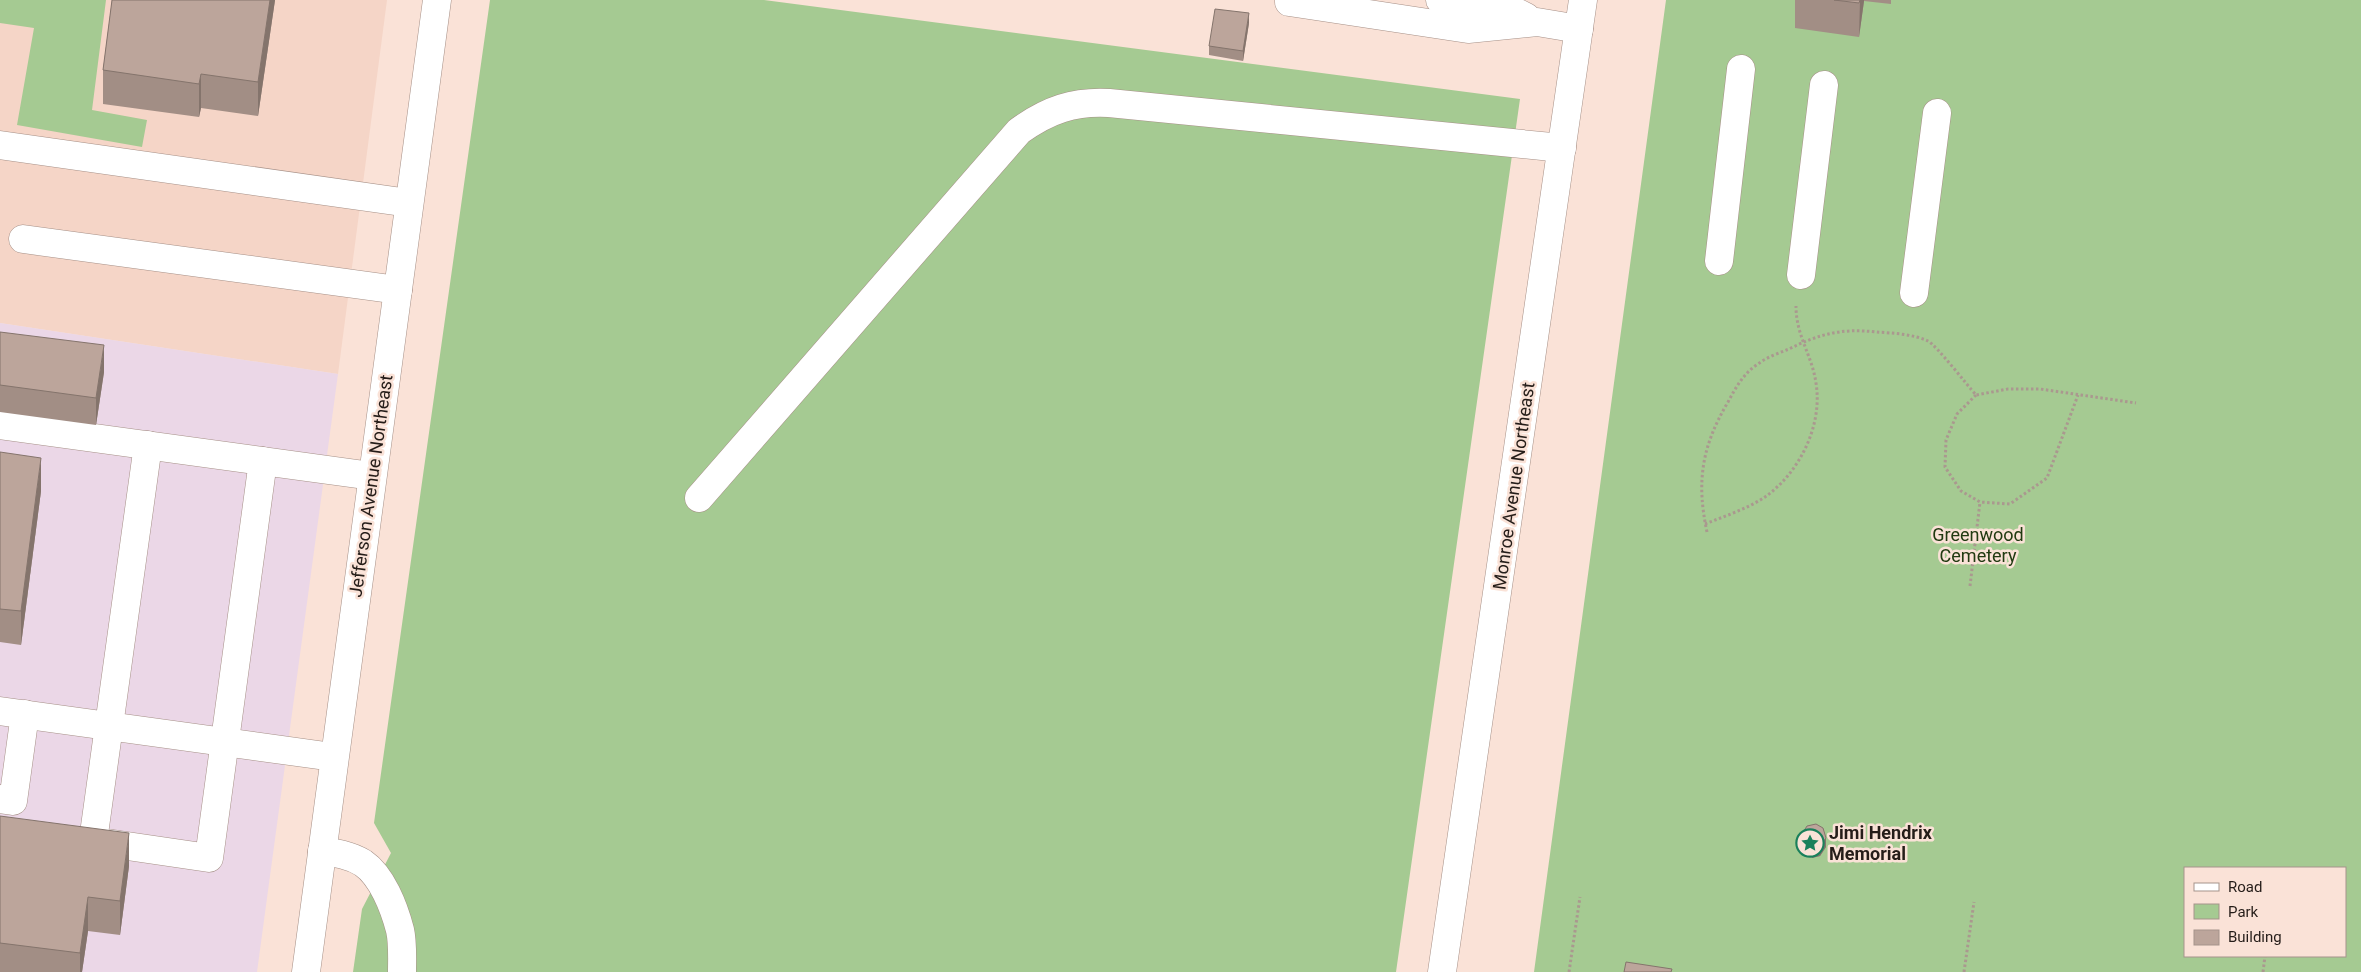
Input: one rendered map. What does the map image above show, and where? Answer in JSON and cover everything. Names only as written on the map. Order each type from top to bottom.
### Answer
[{"type":"street","name":"Jefferson Avenue Northeast","points":[[306,972],[333,757],[437,0]]},
{"type":"street","points":[[1290,0],[1289,2],[1468,29],[1537,22],[1579,29]]},
{"type":"street","points":[[1440,0],[1514,11],[1537,22]]},
{"type":"street","name":"Monroe Avenue Northeast","points":[[1442,972],[1583,0]]},
{"type":"street","points":[[1719,261],[1741,69]]},
{"type":"street","points":[[1801,275],[1824,85]]},
{"type":"street","points":[[699,498],[1019,131],[1037,117],[1059,108],[1075,103],[1109,103],[1562,148]]},
{"type":"street","points":[[1914,293],[1937,113]]},
{"type":"street","points":[[0,145],[409,203]]},
{"type":"street","points":[[23,239],[398,290]]},
{"type":"street","points":[[0,425],[372,476]]},
{"type":"street","points":[[148,445],[93,841],[209,858],[263,461]]},
{"type":"street","points":[[0,799],[13,801],[12,712],[333,757]]},
{"type":"street","points":[[322,851],[344,854],[363,863],[378,878],[390,901],[400,931],[402,972]]},
{"type":"path","points":[[1705,524],[1764,497],[1796,466],[1807,444],[1814,424],[1816,385],[1811,361],[1802,342],[1796,322],[1796,300],[1801,275]]},
{"type":"path","points":[[1707,532],[1702,510],[1701,469],[1709,439],[1717,420],[1740,380],[1758,364],[1802,342],[1833,331],[1866,330],[1900,334],[1929,341],[1976,395]]},
{"type":"path","points":[[2078,395],[2047,478],[2010,504],[1980,502],[1961,491],[1945,467],[1946,440],[1957,414],[1976,395],[2008,389],[2040,389],[2136,403]]},
{"type":"path","points":[[1970,586],[1980,502]]},
{"type":"path","points":[[1569,972],[1580,897]]},
{"type":"path","points":[[1964,972],[1974,902]]},
{"type":"path","points":[[2263,972],[2265,957]]},
{"type":"shaded area","points":[[0,0],[387,0],[338,374],[0,323]]},
{"type":"shaded area","points":[[0,323],[338,374],[257,972],[0,972]]},
{"type":"green space","points":[[0,0],[106,0],[92,110],[147,120],[142,147],[17,125],[34,28],[0,23]]},
{"type":"green space","points":[[490,0],[764,0],[1520,99],[1396,972],[353,972],[362,909],[391,853],[374,823]]},
{"type":"green space","name":"Greenwood Cemetery","points":[[1666,0],[2361,0],[2361,972],[1534,972]]},
{"type":"building","points":[[112,0],[270,0],[258,82],[201,74],[199,84],[103,70]]},
{"type":"building","points":[[1834,0],[1860,0],[1859,3]]},
{"type":"building","points":[[1215,9],[1249,13],[1243,51],[1209,46]]},
{"type":"building","points":[[0,332],[104,345],[96,398],[0,385]]},
{"type":"building","points":[[0,452],[41,458],[21,611],[0,609]]},
{"type":"building","points":[[0,816],[129,833],[120,901],[88,897],[80,953],[0,943]]},
{"type":"building","points":[[1816,824],[1823,828],[1826,838],[1820,846],[1812,848],[1805,844],[1802,834],[1807,826]]},
{"type":"building","points":[[1626,962],[1672,969],[1671,972],[1624,972]]},
{"type":"place","name":"Jimi Hendrix Memorial","points":[[1810,843]]}]
